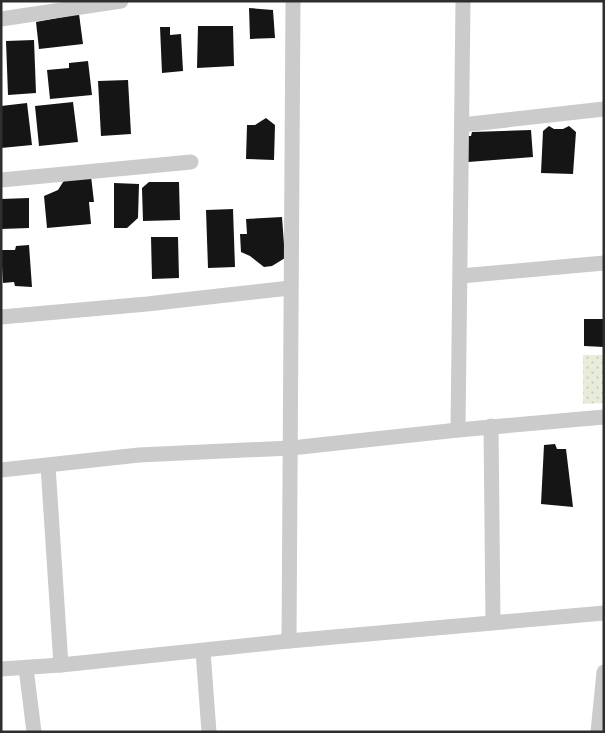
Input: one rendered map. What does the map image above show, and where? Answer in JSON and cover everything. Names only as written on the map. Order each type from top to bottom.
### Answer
[{"type":"street","points":[[1,19],[97,3],[121,1]]},
{"type":"street","points":[[289,641],[293,1]]},
{"type":"street","points":[[458,430],[463,1]]},
{"type":"street","points":[[462,126],[604,108]]},
{"type":"street","points":[[1,180],[191,162]]},
{"type":"street","points":[[461,276],[604,262]]},
{"type":"street","points":[[1,317],[147,304],[290,288]]},
{"type":"street","points":[[1,470],[139,455],[291,448],[491,426],[604,417]]},
{"type":"street","points":[[491,426],[493,622]]},
{"type":"street","points":[[48,466],[61,665]]},
{"type":"street","points":[[1,669],[61,665],[289,641],[604,613]]},
{"type":"street","points":[[203,651],[209,732]]},
{"type":"street","points":[[26,668],[34,732]]},
{"type":"street","points":[[598,732],[604,672]]},
{"type":"green space","points":[[583,355],[604,355],[604,403],[583,404]]},
{"type":"building","points":[[249,8],[273,10],[275,38],[250,39]]},
{"type":"building","points":[[79,14],[83,44],[39,49],[36,22]]},
{"type":"building","points":[[198,26],[233,26],[234,66],[197,68]]},
{"type":"building","points":[[160,27],[170,27],[170,35],[181,34],[183,71],[162,73]]},
{"type":"building","points":[[34,40],[36,93],[8,95],[6,41]]},
{"type":"building","points":[[88,61],[92,95],[50,99],[47,70],[69,68],[69,63]]},
{"type":"building","points":[[128,80],[131,134],[101,136],[98,81]]},
{"type":"building","points":[[73,102],[78,142],[39,146],[35,106]]},
{"type":"building","points":[[27,103],[32,145],[1,148],[1,106]]},
{"type":"building","points":[[266,118],[275,125],[274,160],[246,159],[247,125],[255,125]]},
{"type":"building","points":[[549,126],[554,129],[563,129],[569,126],[576,132],[573,174],[541,173],[543,131]]},
{"type":"building","points":[[531,130],[533,157],[468,162],[468,136],[471,136],[472,132]]},
{"type":"building","points":[[91,176],[94,202],[89,202],[91,224],[47,228],[44,196],[58,190],[65,179]]},
{"type":"building","points":[[149,182],[179,182],[180,220],[143,221],[142,188]]},
{"type":"building","points":[[114,183],[139,184],[138,218],[127,228],[114,228]]},
{"type":"building","points":[[29,198],[29,228],[1,229],[1,199]]},
{"type":"building","points":[[233,209],[235,267],[208,268],[206,210]]},
{"type":"building","points":[[282,217],[285,258],[272,266],[264,267],[250,256],[241,252],[240,234],[247,234],[246,219]]},
{"type":"building","points":[[151,237],[178,237],[179,278],[152,279]]},
{"type":"building","points":[[29,245],[32,287],[15,286],[14,282],[3,283],[1,250],[15,250],[16,246]]},
{"type":"building","points":[[584,319],[604,319],[604,347],[584,346]]},
{"type":"building","points":[[555,444],[557,449],[566,449],[573,507],[541,504],[544,445]]}]
